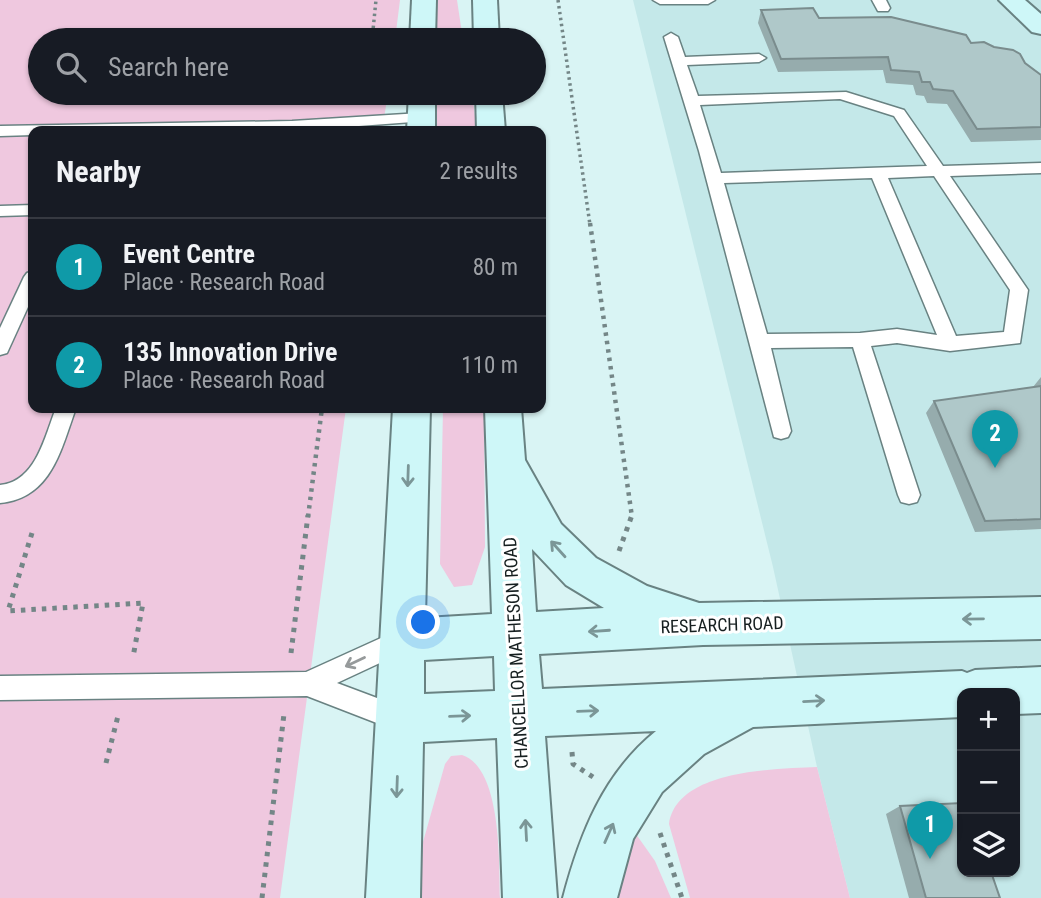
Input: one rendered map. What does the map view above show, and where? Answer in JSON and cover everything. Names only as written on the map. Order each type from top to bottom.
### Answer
[{"type":"main road","points":[[423,28],[424,0]]},
{"type":"main road","points":[[485,0],[486,28]]},
{"type":"main road","points":[[1012,0],[1041,27]]},
{"type":"main road","points":[[490,105],[491,126]]},
{"type":"main road","points":[[393,898],[411,413]]},
{"type":"main road","name":"CHANCELLOR MATHESON ROAD","points":[[503,413],[516,635],[544,713],[530,898]]},
{"type":"main road","points":[[506,462],[552,544],[585,578],[622,598],[703,625]]},
{"type":"main road","name":"RESEARCH ROAD","points":[[402,640],[703,625],[1041,618]]},
{"type":"main road","points":[[1020,691],[1041,690]]},
{"type":"main road","points":[[400,719],[957,694]]},
{"type":"main road","points":[[590,898],[599,854],[625,797],[654,763],[682,740],[746,705]]},
{"type":"lane","points":[[660,0],[708,0]]},
{"type":"lane","points":[[671,37],[716,178],[781,431]]},
{"type":"lane","points":[[680,61],[759,58]]},
{"type":"lane","points":[[692,102],[841,95],[899,113],[1019,290],[1013,338],[950,344],[897,337],[760,341]]},
{"type":"lane","points":[[292,126],[421,114]]},
{"type":"lane","points":[[0,131],[28,131]]},
{"type":"lane","points":[[716,178],[1041,168]]},
{"type":"lane","points":[[878,173],[950,344]]},
{"type":"lane","points":[[0,211],[28,210]]},
{"type":"lane","points":[[0,348],[28,288]]},
{"type":"lane","points":[[860,340],[909,495]]},
{"type":"lane","points":[[0,494],[11,493],[42,471],[63,413]]},
{"type":"lane","points":[[307,684],[402,640]]},
{"type":"lane","points":[[0,688],[307,684],[400,719]]},
{"type":"path","points":[[373,28],[376,0]]},
{"type":"path","points":[[558,0],[632,518],[621,550],[585,578]]},
{"type":"path","points":[[32,533],[8,611],[143,603],[106,763]]},
{"type":"path","points":[[544,713],[573,764],[656,819],[682,898]]},
{"type":"shaded area","points":[[0,0],[400,0],[396,28],[28,28],[28,105],[386,105],[383,126],[28,126],[28,413],[345,413],[280,898],[0,898]]},
{"type":"shaded area","points":[[435,0],[457,0],[461,28],[435,28]]},
{"type":"shaded area","points":[[633,0],[1041,0],[1041,898],[850,898],[817,767],[773,567]]},
{"type":"shaded area","points":[[435,105],[474,105],[476,126],[437,126]]},
{"type":"shaded area","points":[[443,413],[484,413],[485,547],[472,585],[454,587],[440,564]]},
{"type":"shaded area","points":[[462,755],[475,763],[485,778],[491,797],[496,818],[500,898],[417,898],[423,842],[445,764],[451,756]]},
{"type":"shaded area","points":[[817,767],[850,898],[690,898],[669,824],[676,806],[690,792],[709,782],[754,771]]},
{"type":"shaded area","points":[[626,820],[655,861],[671,898],[601,898]]},
{"type":"building","points":[[813,8],[819,18],[891,17],[966,35],[971,43],[984,42],[994,47],[1013,50],[1041,75],[1041,127],[977,129],[953,91],[933,89],[930,82],[922,82],[919,72],[891,70],[888,57],[781,59],[761,10]]},
{"type":"building","points":[[1041,386],[1041,519],[985,521],[934,401]]},
{"type":"building","points":[[957,803],[957,877],[993,877],[1000,898],[926,898],[900,806]]},
{"type":"place","name":"135 Innovation Drive","points":[[995,468]]},
{"type":"place","name":"Event Centre","points":[[930,859]]}]
